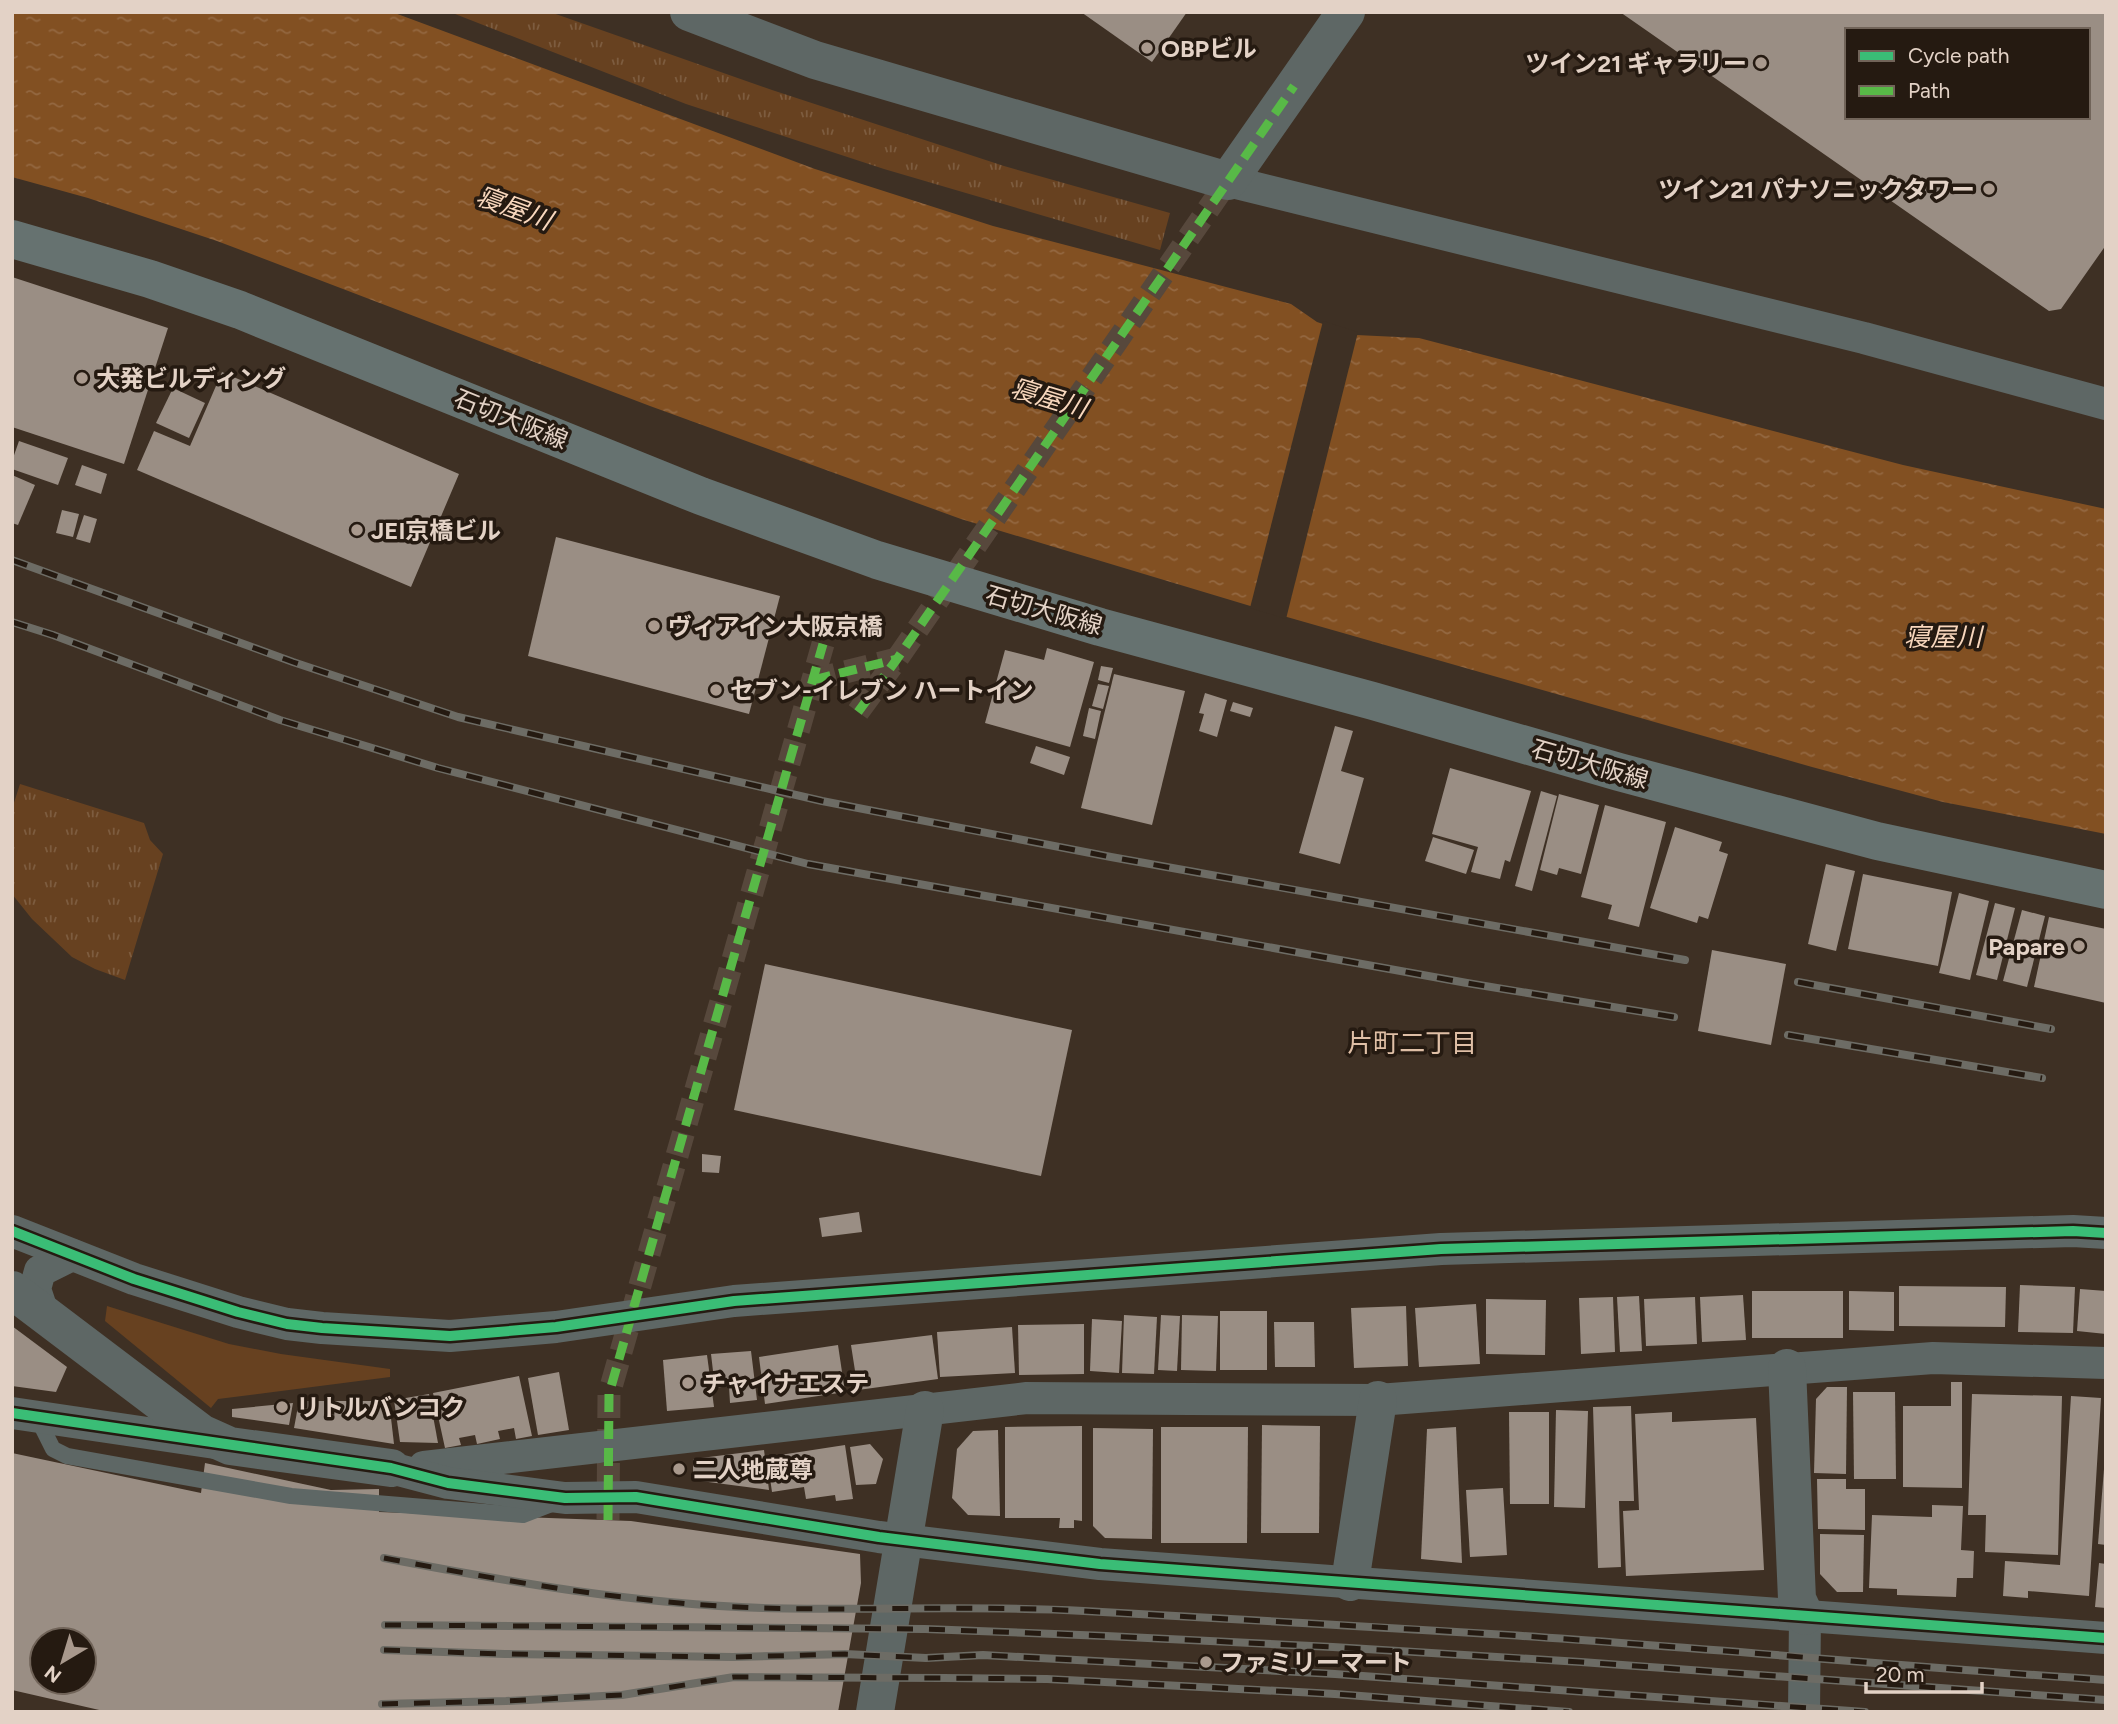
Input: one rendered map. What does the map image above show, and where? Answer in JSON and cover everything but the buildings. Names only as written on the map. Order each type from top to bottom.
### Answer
[{"type":"main road","name":"石切大阪線","points":[[12,239],[150,279],[240,310],[701,496],[915,572],[1100,627],[1709,797],[1877,841],[2106,890]]},
{"type":"street","points":[[690,12],[815,60],[1228,181],[1864,338],[2106,404]]},
{"type":"street","points":[[1228,181],[1346,12]]},
{"type":"street","points":[[12,1231],[187,1298],[287,1324],[450,1336],[556,1326],[734,1301],[1441,1248],[2073,1231],[2106,1233]]},
{"type":"street","points":[[43,1313],[35,1289],[40,1271],[72,1255]]},
{"type":"street","points":[[12,1290],[201,1433],[230,1446]]},
{"type":"street","points":[[391,1468],[442,1466],[1027,1398],[1378,1400],[1933,1358],[2106,1363]]},
{"type":"street","points":[[1787,1368],[1797,1599],[1805,1616],[1804,1712]]},
{"type":"street","points":[[1350,1582],[1378,1400]]},
{"type":"street","points":[[875,1712],[925,1410]]},
{"type":"street","points":[[24,1414],[391,1468],[448,1483],[565,1498],[636,1497],[904,1541],[1100,1564],[2106,1637]]},
{"type":"lane","points":[[24,1414],[53,1449],[67,1456],[291,1496],[523,1515],[565,1498]]},
{"type":"green space","points":[[450,12],[550,12],[772,90],[1004,166],[1170,213],[1160,250],[884,169],[686,104]]},
{"type":"green space","points":[[20,784],[144,823],[150,840],[163,854],[125,980],[72,957],[32,919],[12,894],[12,809]]},
{"type":"green space","points":[[107,1306],[229,1344],[390,1369],[390,1377],[218,1399],[211,1408],[105,1321]]},
{"type":"water","name":"寝屋川","points":[[12,12],[392,12],[815,169],[993,226],[1291,304],[1317,322],[1356,335],[1419,338],[1903,465],[2106,509],[2106,834],[1943,802],[1812,767],[1287,617],[961,519],[650,406],[217,241],[88,198],[12,177]]},
{"type":"pier","points":[[1323,321],[1358,332],[1286,619],[1250,608]]},
{"type":"tunnel","points":[[858,712],[1234,172]]},
{"type":"tunnel","points":[[608,1520],[609,1394],[823,644]]},
{"type":"tunnel","points":[[813,680],[897,659]]},
{"type":"railway","points":[[12,560],[293,662],[458,717],[822,801],[1111,857],[1685,960]]},
{"type":"railway","points":[[12,622],[280,720],[438,768],[808,864],[1467,983],[1674,1017]]},
{"type":"railway","points":[[1798,982],[2051,1029]]},
{"type":"railway","points":[[1788,1035],[2042,1078]]},
{"type":"railway","points":[[384,1558],[620,1597],[715,1606],[1084,1611],[1508,1635],[2106,1680]]},
{"type":"railway","points":[[385,1625],[925,1629],[1106,1636],[1581,1662],[2106,1700]]},
{"type":"railway","points":[[384,1650],[733,1657],[845,1654],[926,1658],[983,1655],[1335,1674],[1865,1712]]},
{"type":"railway","points":[[382,1704],[622,1695],[734,1677],[943,1678],[1047,1679],[1335,1694],[1569,1712]]},
{"type":"marked path","points":[[858,712],[1294,86]]},
{"type":"marked path","points":[[608,1520],[609,1394],[823,644]]},
{"type":"marked path","points":[[813,680],[897,659]]},
{"type":"cycle path","points":[[12,1231],[134,1279],[238,1312],[287,1324],[450,1336],[556,1327],[734,1301],[1441,1249],[2073,1231],[2106,1233]]},
{"type":"cycle path","points":[[12,1413],[391,1468],[448,1483],[565,1498],[636,1497],[879,1537],[1100,1564],[2106,1638]]},
{"type":"place","name":"OBPビル","points":[[1147,48]]},
{"type":"place","name":"ツイン21 ギャラリー","points":[[1761,63]]},
{"type":"place","name":"ツイン21 パナソニックタワー","points":[[1989,189]]},
{"type":"place","name":"大発ビルディング","points":[[82,378]]},
{"type":"place","name":"JEI京橋ビル","points":[[357,530]]},
{"type":"place","name":"ヴィアイン大阪京橋","points":[[654,626]]},
{"type":"place","name":"セブン-イレブン ハートイン","points":[[716,690]]},
{"type":"place","name":"Papare","points":[[2079,946]]},
{"type":"place","name":"チャイナエステ","points":[[688,1383]]},
{"type":"place","name":"リトルバンコク","points":[[282,1407]]},
{"type":"place","name":"二人地蔵尊","points":[[679,1469]]},
{"type":"place","name":"ファミリーマート","points":[[1206,1662]]},
{"type":"district","name":"片町二丁目","points":[[1412,1043]]}]
